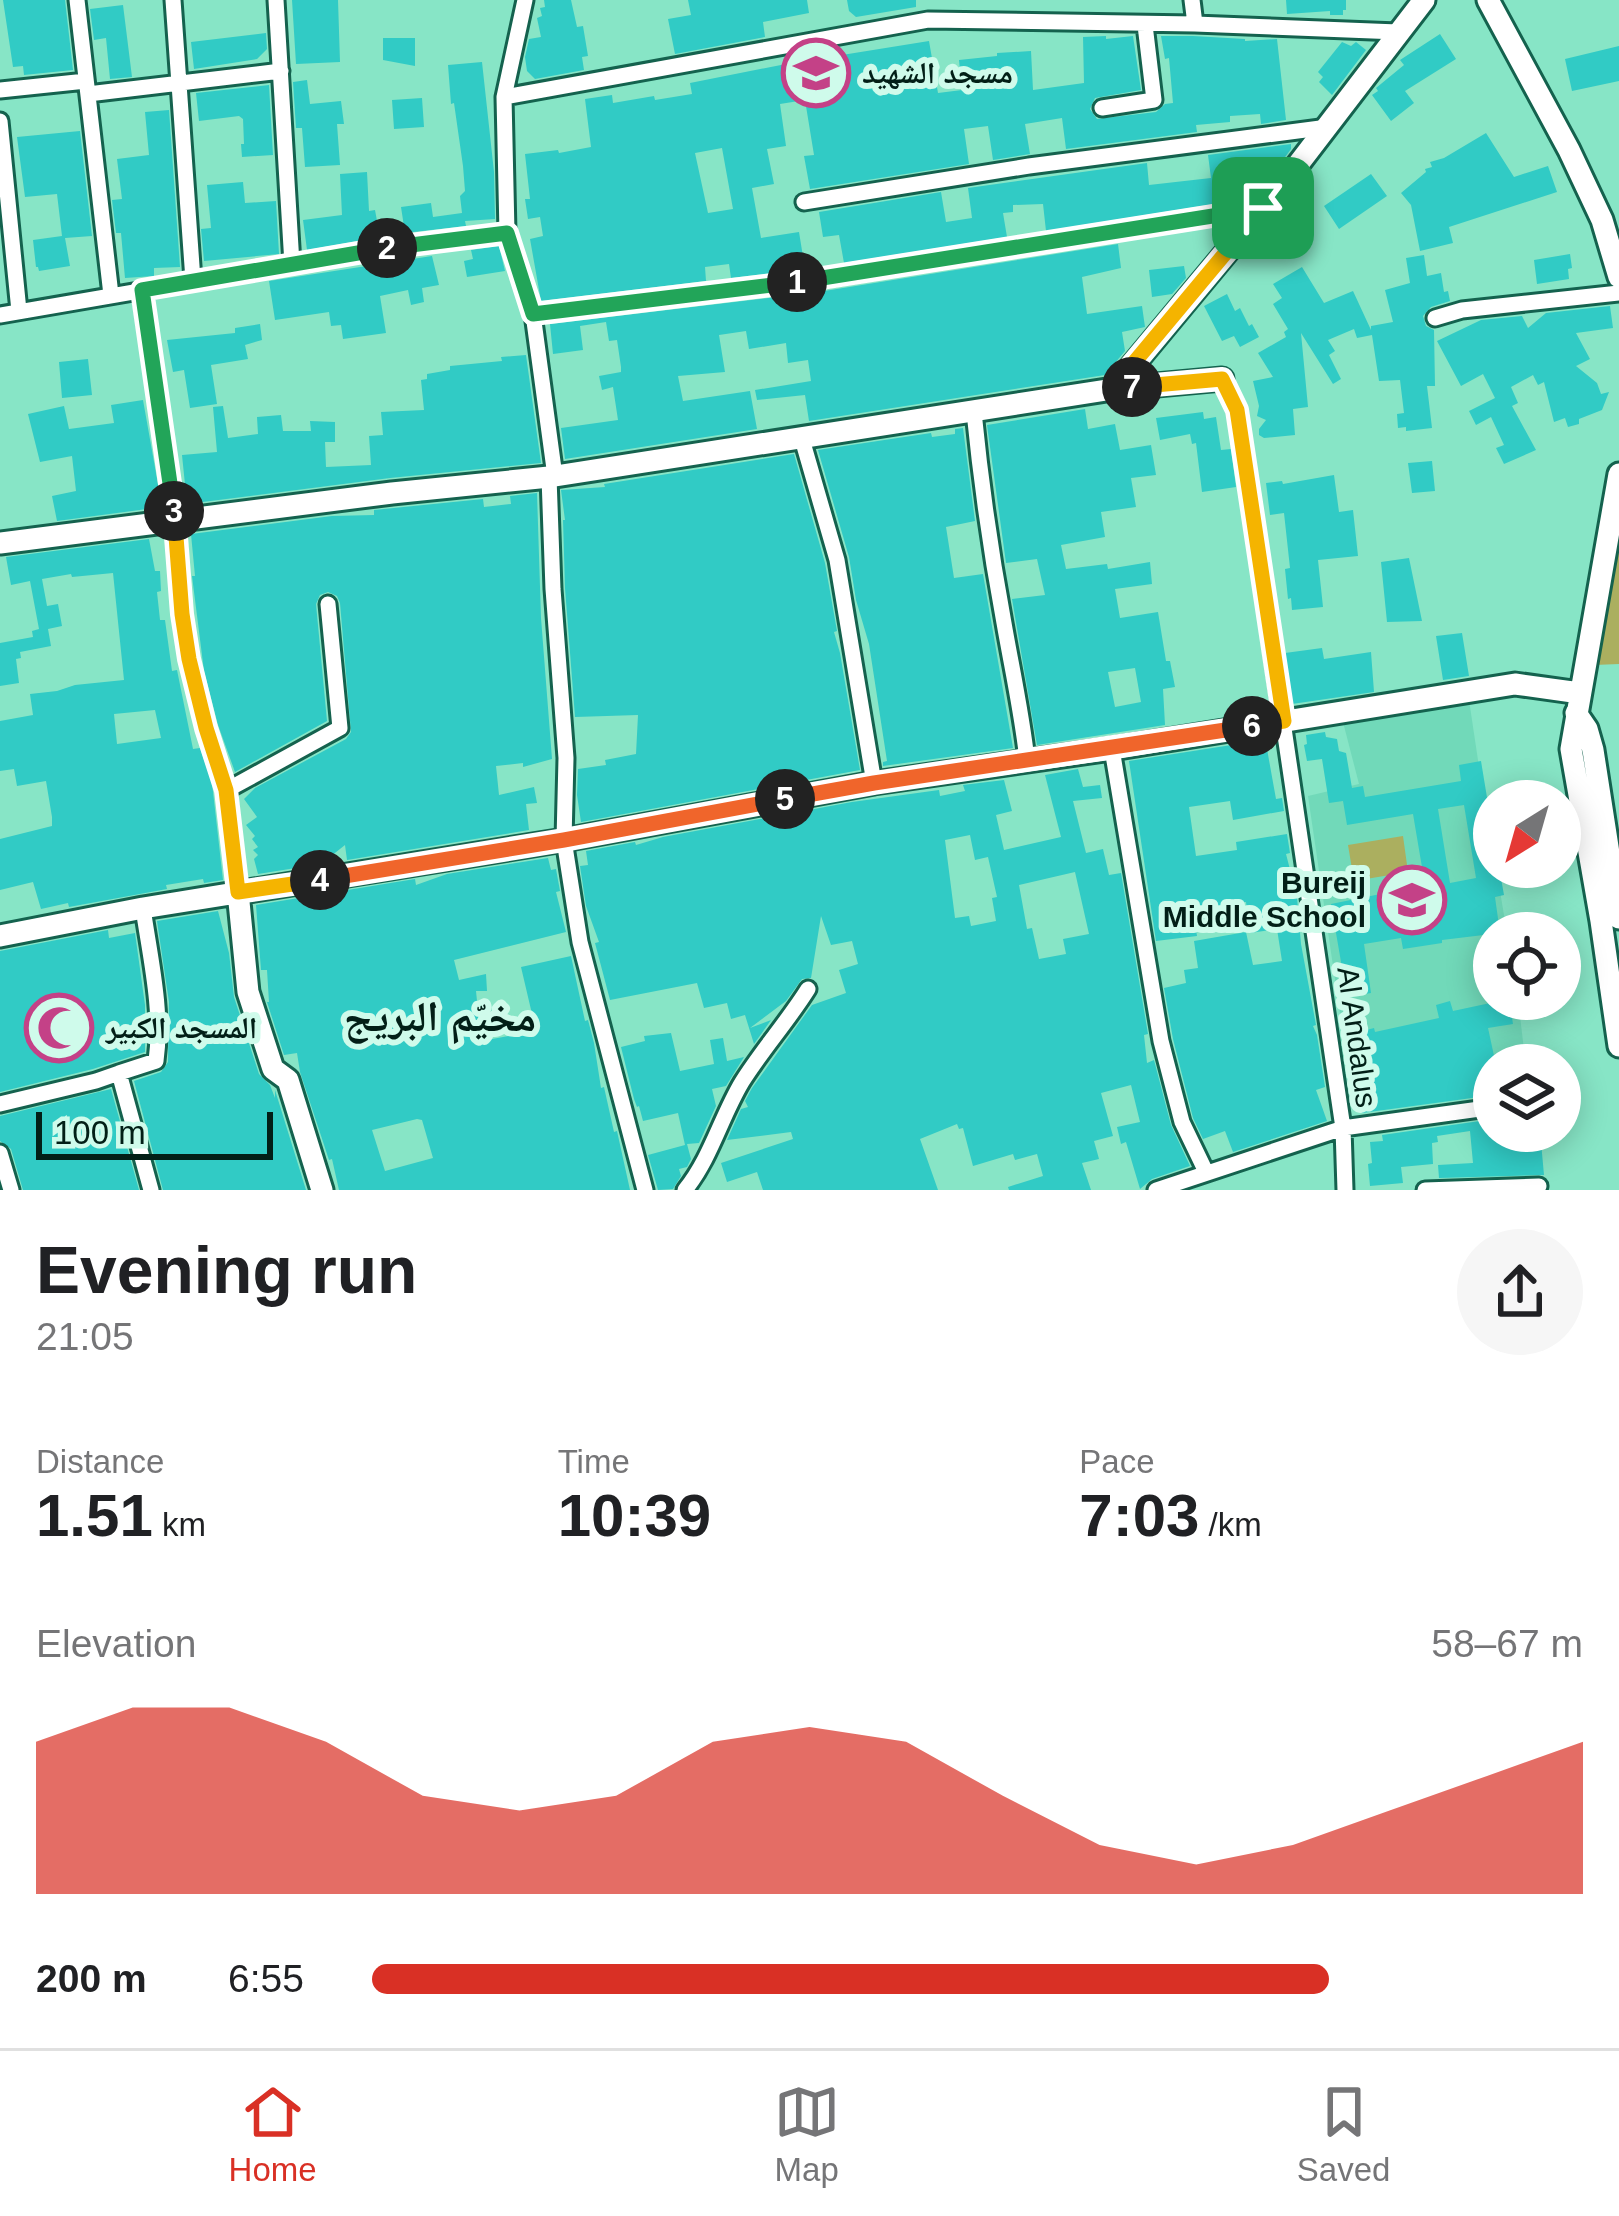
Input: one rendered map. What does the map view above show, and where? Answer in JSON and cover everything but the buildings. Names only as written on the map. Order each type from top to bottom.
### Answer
[{"type":"street","points":[[77,0],[111,295]]},
{"type":"street","points":[[172,0],[193,280]]},
{"type":"street","points":[[276,0],[292,264]]},
{"type":"street","points":[[525,0],[504,97],[507,233],[533,314],[554,469],[549,477],[566,758],[564,840],[580,942],[645,1190]]},
{"type":"street","points":[[924,0],[928,20]]},
{"type":"street","points":[[1058,0],[1061,22]]},
{"type":"street","points":[[1192,0],[1195,24]]},
{"type":"street","points":[[1112,389],[1328,127],[1424,0]]},
{"type":"street","points":[[1488,0],[1569,150],[1602,220],[1619,277]]},
{"type":"street","points":[[504,97],[928,20],[1398,32]]},
{"type":"street","points":[[1102,107],[1154,100],[1145,25]]},
{"type":"street","points":[[0,90],[87,88],[280,70]]},
{"type":"street","points":[[0,121],[19,311]]},
{"type":"street","points":[[804,202],[1030,166],[1328,127]]},
{"type":"street","points":[[533,314],[816,280],[1263,208]]},
{"type":"street","points":[[0,315],[389,248],[507,233]]},
{"type":"street","points":[[142,290],[176,522],[182,614],[206,728],[226,790],[248,992],[273,1069],[288,1080],[322,1190]]},
{"type":"street","points":[[1435,318],[1462,310],[1619,293]]},
{"type":"street","points":[[0,543],[549,477],[1112,389],[1222,379]]},
{"type":"street","name":"Al Andalus","points":[[1222,379],[1237,410],[1343,1128],[1473,1110]]},
{"type":"street","points":[[974,412],[982,490],[1027,760]]},
{"type":"street","points":[[802,439],[837,560],[874,783]]},
{"type":"street","points":[[1619,474],[1571,749],[1619,1046]]},
{"type":"street","points":[[226,790],[340,728],[328,604]]},
{"type":"street","points":[[0,936],[874,783],[1515,684],[1578,703]]},
{"type":"street","points":[[1578,703],[1593,750],[1619,918]]},
{"type":"street","points":[[1112,749],[1161,1041],[1182,1121],[1206,1172]]},
{"type":"street","points":[[0,1104],[96,1081],[156,1060],[143,908]]},
{"type":"street","points":[[685,1190],[701,1170],[743,1081],[808,989]]},
{"type":"street","points":[[119,1073],[151,1190]]},
{"type":"street","points":[[1156,1190],[1343,1128],[1345,1190]]},
{"type":"street","points":[[0,1153],[11,1190]]},
{"type":"street","points":[[1425,1190],[1539,1186]]},
{"type":"shaded area","points":[[1619,504],[1619,664],[1594,665]]},
{"type":"shaded area","name":"Bureij Middle School","points":[[1469,700],[1481,780],[1473,780],[1473,888],[1500,888],[1504,912],[1473,912],[1473,1020],[1520,1020],[1523,1044],[1473,1044],[1473,1061],[1351,1088],[1308,796],[1359,784],[1343,722]]},
{"type":"shaded area","points":[[1403,836],[1408,872],[1354,881],[1348,845]]},
{"type":"place","name":"مسجد الشهيد","points":[[816,73]]},
{"type":"place","name":"Bureij Middle School","points":[[1412,900]]},
{"type":"place","name":"المسجد الكبير","points":[[59,1028]]},
{"type":"district","name":"مخيّم البريج","points":[[440,1016]]},
{"type":"route","points":[[1263,208],[1112,389],[1222,379],[1237,410],[1284,721],[874,783],[564,840],[238,892],[226,790],[189,659],[176,522],[142,290],[507,233],[533,314],[816,280],[1263,208]]}]
